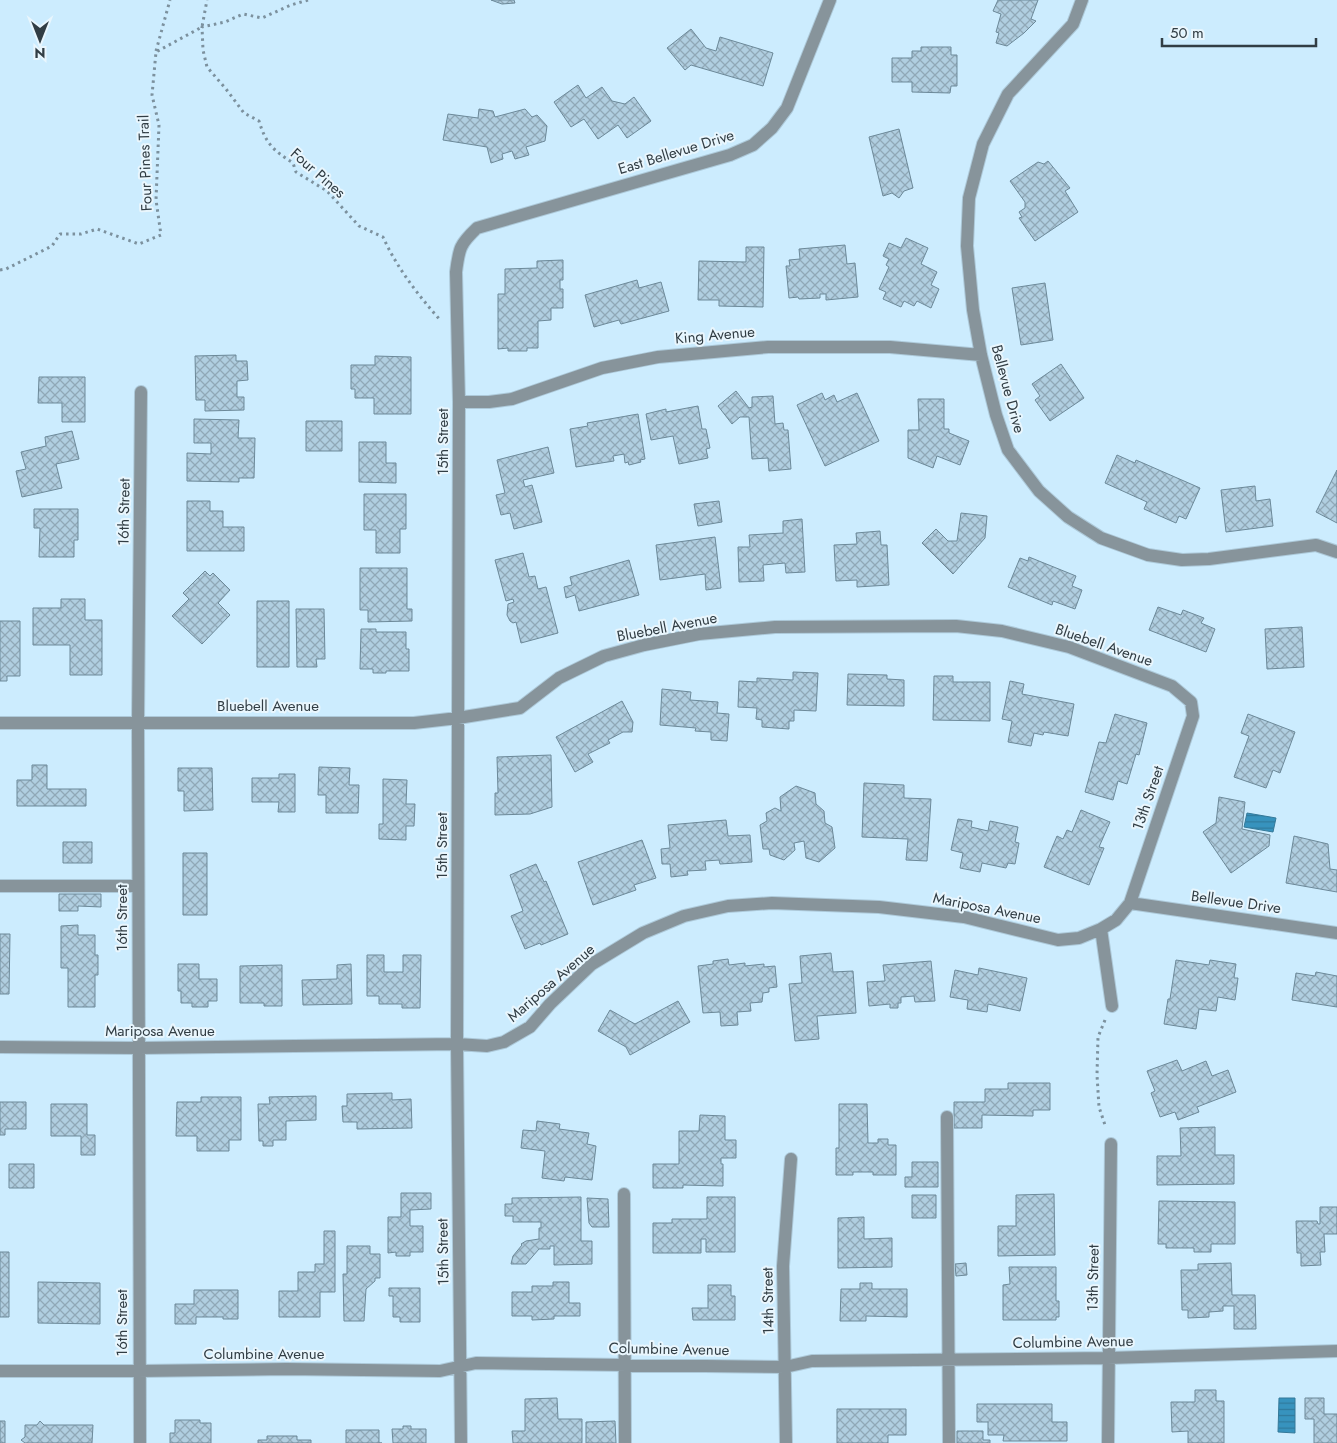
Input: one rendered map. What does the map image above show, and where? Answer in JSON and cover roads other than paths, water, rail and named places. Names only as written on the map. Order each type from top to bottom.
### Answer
[{"type":"street","name":"East Bellevue Drive","points":[[459,250],[464,240],[477,228],[730,155],[753,144],[772,128],[787,108],[830,0]]},
{"type":"street","name":"Bellevue Drive","points":[[1082,0],[1073,24],[1008,94],[983,144],[969,198],[967,246],[973,310],[980,355],[996,415],[1008,450],[1039,491],[1068,517],[1101,538],[1148,555],[1182,560],[1209,559],[1316,545],[1337,552]]},
{"type":"street","name":"15th Street","points":[[459,250],[456,272],[459,402],[457,1044],[461,1443]]},
{"type":"street","name":"King Avenue","points":[[459,402],[489,402],[512,399],[602,368],[658,357],[759,348],[890,347],[980,355]]},
{"type":"street","name":"16th Street","points":[[140,1443],[138,723],[141,392]]},
{"type":"street","name":"Bluebell Avenue","points":[[0,723],[414,723],[458,718],[520,708],[559,678],[604,656],[644,645],[699,634],[775,627],[956,626],[1002,631],[1079,650],[1172,686],[1191,702]]},
{"type":"street","name":"13th Street","points":[[1130,904],[1193,716],[1191,702]]},
{"type":"street","points":[[0,886],[138,886]]},
{"type":"street","name":"Mariposa Avenue","points":[[0,1047],[139,1048],[457,1044],[487,1046],[504,1042],[530,1027],[550,1004],[592,964],[643,932],[684,916],[728,906],[772,903],[879,907],[964,917],[1058,940],[1079,938],[1101,929],[1116,920],[1130,904]]},
{"type":"street","name":"Bellevue Drive","points":[[1130,904],[1337,933]]},
{"type":"street","points":[[1101,929],[1112,1006]]},
{"type":"street","points":[[947,1117],[948,1443]]},
{"type":"street","name":"13th Street","points":[[1108,1443],[1111,1144]]},
{"type":"street","name":"14th Street","points":[[786,1443],[783,1266],[791,1160]]},
{"type":"street","points":[[624,1194],[624,1443]]},
{"type":"street","name":"Columbine Avenue","points":[[0,1371],[286,1369],[440,1371],[460,1365],[476,1363],[786,1367],[812,1361],[1108,1358],[1337,1351]]},
{"type":"water","points":[[1247,813],[1276,818],[1273,832],[1244,827]]},
{"type":"water","points":[[1279,1398],[1295,1398],[1295,1433],[1278,1432]]}]
